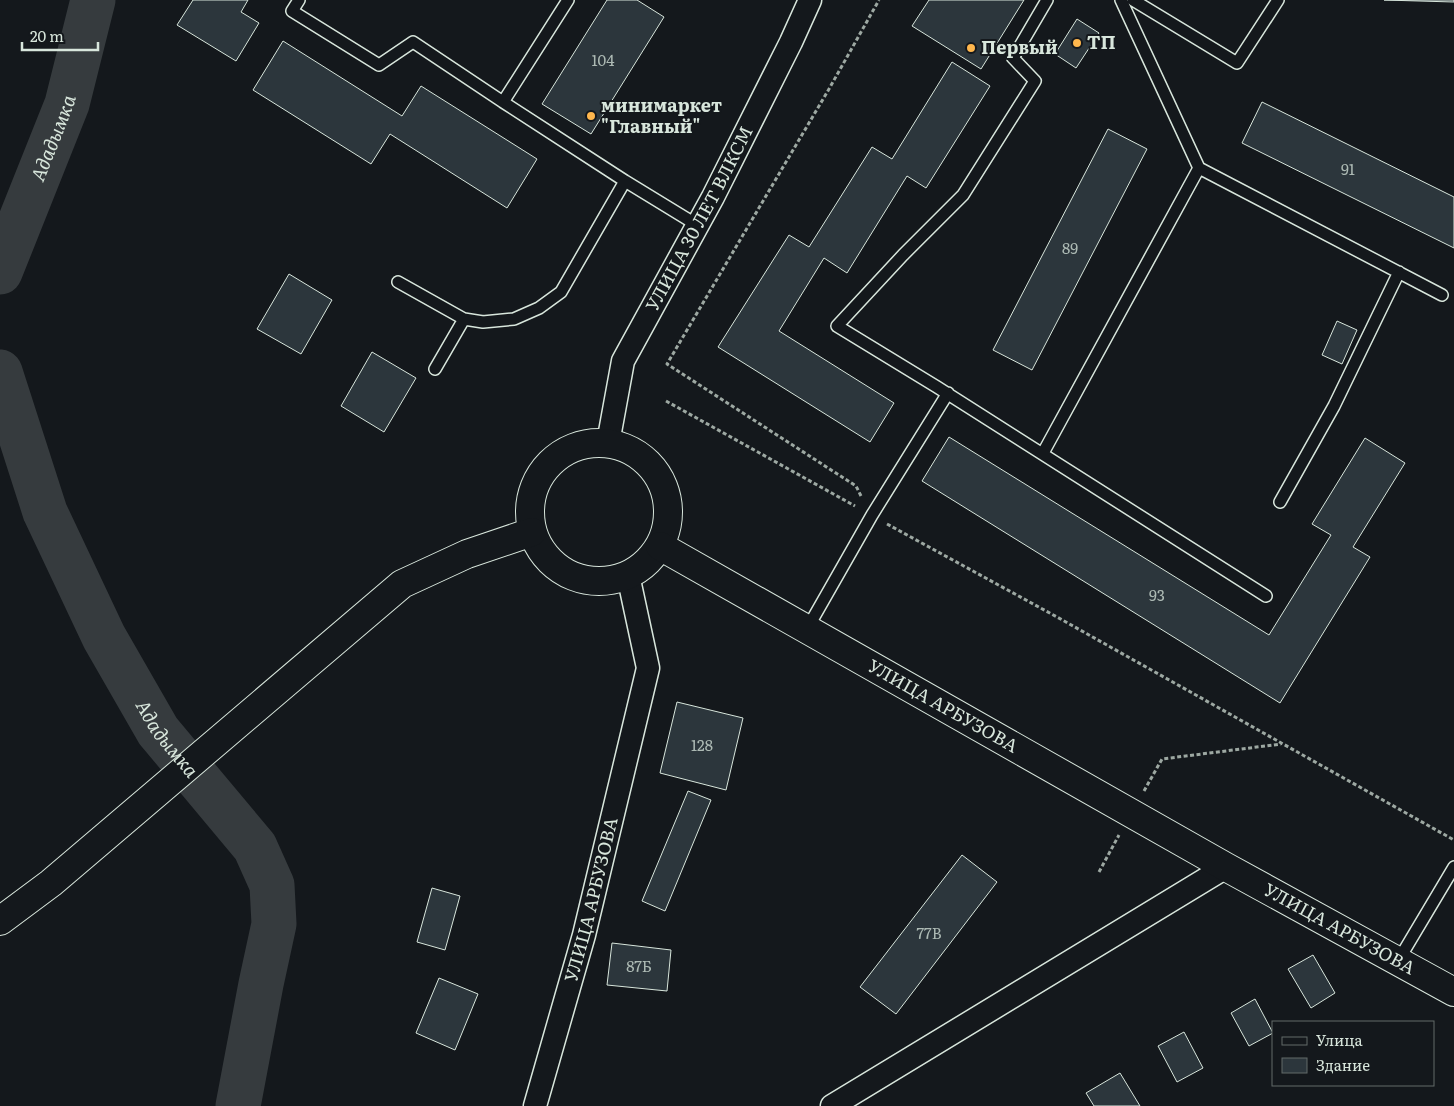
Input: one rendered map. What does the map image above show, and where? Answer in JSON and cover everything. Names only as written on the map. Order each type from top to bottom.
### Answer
[{"type":"street","name":"УЛИЦА 30 ЛЕТ ВЛКСМ","points":[[608,443],[622,361],[712,197],[791,42],[810,0]]},
{"type":"street","points":[[591,443],[608,443],[637,453],[652,467],[661,481],[668,501],[668,522],[660,546],[645,565],[628,575],[608,581],[590,581],[573,577],[558,569],[546,558],[532,532],[530,502],[535,484],[545,468],[558,456],[574,447],[591,443]]},
{"type":"street","points":[[0,921],[51,884],[402,584],[467,554],[532,532]]},
{"type":"street","name":"УЛИЦА АРБУЗОВА","points":[[660,546],[1226,867],[1454,992]]},
{"type":"street","name":"УЛИЦА АРБУЗОВА","points":[[535,1106],[584,935],[648,668],[628,575]]},
{"type":"street","points":[[832,1106],[1226,867]]},
{"type":"lane","points":[[299,0],[292,11],[379,65],[413,42],[625,181],[697,224]]},
{"type":"lane","points":[[503,102],[568,0]]},
{"type":"lane","points":[[1047,0],[1013,58],[1035,81],[963,195],[903,255],[837,326],[948,393],[1266,596]]},
{"type":"lane","points":[[1121,0],[1199,168],[1442,295]]},
{"type":"lane","points":[[1133,0],[1237,63],[1278,0]]},
{"type":"lane","points":[[1043,453],[1199,168]]},
{"type":"lane","points":[[398,282],[464,319],[484,322],[514,319],[540,308],[561,292],[625,181]]},
{"type":"lane","points":[[1280,502],[1334,406],[1399,272]]},
{"type":"lane","points":[[435,370],[464,319]]},
{"type":"lane","points":[[807,629],[872,516],[948,393]]},
{"type":"lane","points":[[1398,961],[1454,867]]},
{"type":"path","points":[[872,516],[856,486],[668,364],[829,89],[878,0]]},
{"type":"path","points":[[666,401],[1057,617],[1454,840]]},
{"type":"path","points":[[1162,759],[1282,744]]},
{"type":"building","points":[[193,0],[248,0],[241,12],[259,23],[236,61],[177,25]]},
{"type":"building","points":[[607,0],[637,0],[664,17],[591,134],[542,104]]},
{"type":"building","name":"Первый","points":[[929,0],[1024,0],[981,69],[912,26]]},
{"type":"building","points":[[1384,0],[1454,0],[1454,2]]},
{"type":"building","name":"ТП","points":[[1077,19],[1099,33],[1076,68],[1055,54]]},
{"type":"building","points":[[283,41],[402,116],[421,86],[537,159],[507,208],[390,134],[371,164],[253,90]]},
{"type":"building","points":[[952,62],[990,86],[926,188],[907,176],[847,273],[824,258],[779,331],[894,403],[870,442],[718,347],[789,235],[809,247],[872,147],[892,159]]},
{"type":"building","points":[[1262,102],[1454,197],[1454,248],[1242,143]]},
{"type":"building","points":[[1108,129],[1147,149],[1032,370],[993,350]]},
{"type":"building","points":[[289,274],[332,300],[301,354],[257,329]]},
{"type":"building","points":[[1337,321],[1357,330],[1342,364],[1322,355]]},
{"type":"building","points":[[372,352],[416,378],[384,432],[341,406]]},
{"type":"building","points":[[949,437],[1269,635],[1331,535],[1312,524],[1365,438],[1405,463],[1353,547],[1370,557],[1280,703],[922,481]]},
{"type":"building","points":[[677,702],[743,718],[726,790],[660,773]]},
{"type":"building","points":[[688,791],[711,800],[665,911],[642,901]]},
{"type":"building","points":[[962,855],[997,882],[896,1014],[860,987]]},
{"type":"building","points":[[432,888],[460,896],[445,950],[417,942]]},
{"type":"building","points":[[612,943],[671,950],[667,991],[607,985]]},
{"type":"building","points":[[1313,955],[1335,993],[1311,1008],[1288,969]]},
{"type":"building","points":[[439,978],[478,994],[455,1050],[416,1033]]},
{"type":"building","points":[[1255,999],[1272,1034],[1249,1046],[1231,1013]]},
{"type":"building","points":[[1184,1032],[1203,1068],[1177,1082],[1158,1046]]},
{"type":"building","points":[[1120,1073],[1140,1106],[1094,1106],[1086,1093]]},
{"type":"waterway","name":"Ададымка","points":[[0,272],[67,104],[93,0]]},
{"type":"waterway","name":"Ададымка","points":[[0,372],[45,512],[104,637],[158,731],[255,847],[272,885],[274,924],[238,1106]]},
{"type":"place","name":"ТП","points":[[1077,43]]},
{"type":"place","name":"Первый","points":[[971,48]]},
{"type":"place","name":"минимаркет \"Главный\"","points":[[591,116]]}]
